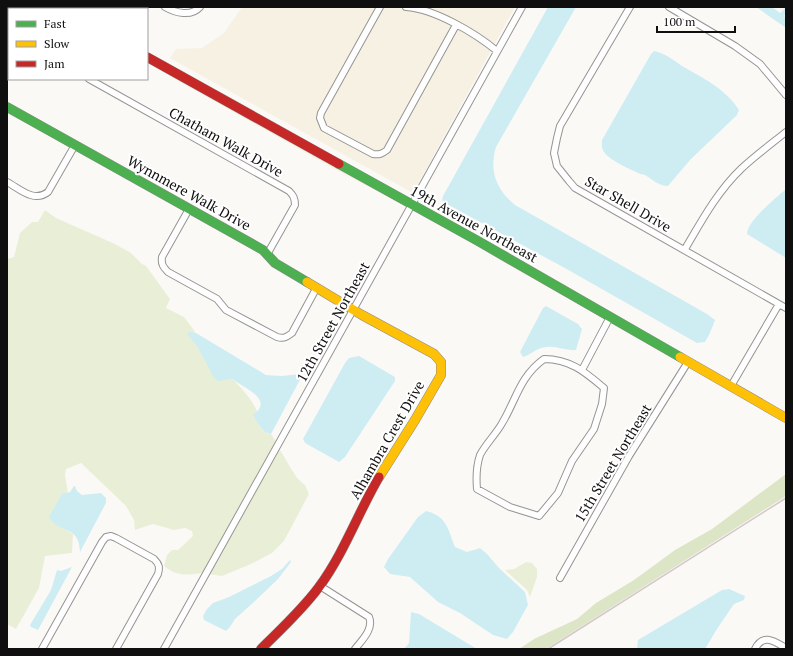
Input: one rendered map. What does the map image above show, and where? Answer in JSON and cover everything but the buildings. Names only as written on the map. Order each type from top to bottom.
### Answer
[{"type":"street","points":[[165,7],[175,12],[184,13],[191,13],[200,7]]},
{"type":"street","points":[[380,7],[321,113],[320,118],[324,128],[373,154],[378,155],[387,150],[456,25]]},
{"type":"street","points":[[406,7],[430,12],[456,25],[498,51]]},
{"type":"street","name":"12th Street Northeast","points":[[164,649],[522,7]]},
{"type":"street","name":"Star Shell Drive","points":[[630,7],[560,126],[554,152],[557,166],[575,188],[786,308]]},
{"type":"street","points":[[669,7],[734,46],[760,64],[786,95]]},
{"type":"street","name":"19th Avenue Northeast","points":[[148,58],[610,316],[786,418]]},
{"type":"street","name":"Chatham Walk Drive","points":[[91,80],[289,191],[295,199],[295,205],[269,251],[266,253]]},
{"type":"street","name":"Wynnmere Walk Drive","points":[[7,108],[266,253],[275,263],[354,309]]},
{"type":"street","points":[[684,250],[704,216],[740,170],[786,132]]},
{"type":"street","points":[[7,182],[34,197],[43,196],[48,192],[75,145]]},
{"type":"street","points":[[188,209],[162,257],[161,263],[164,269],[168,272],[217,299],[226,310],[277,337],[288,337],[292,333],[317,287]]},
{"type":"street","points":[[731,386],[779,304]]},
{"type":"street","name":"Alhambra Crest Drive","points":[[261,649],[299,612],[320,586],[344,547],[379,476],[429,397],[441,375],[441,362],[434,354],[354,309]]},
{"type":"street","points":[[582,370],[610,316]]},
{"type":"street","points":[[544,359],[555,359],[582,370],[604,388],[602,404],[594,429],[572,461],[558,493],[539,516],[510,507],[477,489],[476,471],[480,454],[502,425],[518,389],[537,364],[544,359]]},
{"type":"street","name":"15th Street Northeast","points":[[560,578],[629,456],[688,362]]},
{"type":"street","points":[[42,649],[102,542],[106,537],[111,536],[154,559],[158,563],[159,568],[158,574],[116,649]]},
{"type":"street","points":[[320,586],[369,617],[371,623],[370,629],[355,649]]},
{"type":"street","points":[[755,649],[761,640],[767,639],[786,648]]},
{"type":"shaded area","points":[[242,7],[515,7],[413,193],[170,58],[176,49],[202,48],[224,33]]},
{"type":"shaded area","points":[[162,69],[408,206],[407,207],[329,166],[161,71]]},
{"type":"green space","points":[[45,210],[56,218],[115,244],[131,253],[146,266],[170,299],[166,308],[184,317],[196,333],[194,332],[205,359],[224,380],[233,379],[256,409],[261,428],[268,434],[271,434],[276,442],[203,573],[198,574],[178,574],[164,566],[167,555],[172,550],[178,550],[193,536],[192,531],[185,528],[174,530],[153,524],[135,530],[134,520],[126,506],[81,463],[66,469],[65,475],[68,493],[62,495],[58,504],[60,527],[73,534],[72,553],[45,556],[39,588],[16,629],[7,624],[7,259],[14,257],[20,233],[32,222],[38,222]]},
{"type":"green space","points":[[279,448],[297,478],[305,485],[309,494],[284,541],[272,553],[251,564],[222,576],[209,574]]},
{"type":"green space","points":[[786,474],[786,496],[546,649],[519,649],[534,639],[577,619],[596,603],[634,580],[675,550],[712,529]]},
{"type":"green space","points":[[526,562],[532,563],[537,569],[537,577],[530,597],[527,590],[505,570],[514,569]]},
{"type":"water","points":[[548,7],[576,7],[496,147],[493,164],[499,186],[508,199],[515,205],[707,314],[715,320],[705,342],[697,343],[442,200]]},
{"type":"water","points":[[756,7],[772,7],[780,13],[786,7],[786,13],[784,16],[786,18],[786,28]]},
{"type":"water","points":[[654,51],[669,57],[714,85],[728,96],[739,110],[737,115],[690,160],[668,186],[659,184],[645,175],[637,173],[614,161],[606,155],[602,146],[602,140]]},
{"type":"water","points":[[786,189],[786,258],[747,234],[748,229],[757,216]]},
{"type":"water","points":[[546,306],[578,324],[582,329],[576,350],[547,347],[523,357],[520,352],[543,308]]},
{"type":"water","points":[[190,332],[196,333],[266,375],[282,376],[300,374],[302,376],[271,434],[263,430],[253,415],[259,410],[261,404],[256,395],[233,379],[218,381],[214,378],[197,346],[187,334]]},
{"type":"water","points":[[359,356],[395,377],[395,381],[345,457],[339,462],[305,443],[303,439],[345,363],[349,358]]},
{"type":"water","points":[[74,486],[82,495],[101,493],[106,498],[106,503],[80,552],[79,543],[76,537],[68,530],[58,526],[49,517],[62,494],[70,492]]},
{"type":"water","points":[[426,511],[433,513],[443,520],[455,547],[467,552],[480,548],[525,592],[528,605],[513,632],[507,639],[493,635],[460,613],[438,602],[410,577],[390,574],[384,567],[418,517]]},
{"type":"water","points":[[290,560],[291,562],[278,579],[235,619],[226,631],[204,620],[203,616],[213,603],[229,597],[271,576],[282,569]]},
{"type":"water","points":[[72,567],[38,630],[31,627],[30,625],[51,590],[57,570],[61,571]]},
{"type":"water","points":[[729,589],[745,596],[744,600],[734,604],[705,649],[637,649],[638,640],[722,590]]},
{"type":"water","points":[[411,612],[419,614],[477,649],[404,649],[409,643]]},
{"type":"railway","points":[[548,649],[786,498]]},
{"type":"traffic: fast","points":[[7,107],[263,250],[275,263],[307,282]]},
{"type":"traffic: fast","points":[[339,164],[478,241],[680,357]]},
{"type":"traffic: slow","points":[[307,282],[362,315],[434,354],[441,362],[441,375],[379,477]]},
{"type":"traffic: slow","points":[[680,357],[786,418]]},
{"type":"traffic: jam","points":[[148,58],[339,164]]},
{"type":"traffic: jam","points":[[261,649],[298,611],[328,574],[379,477]]}]
